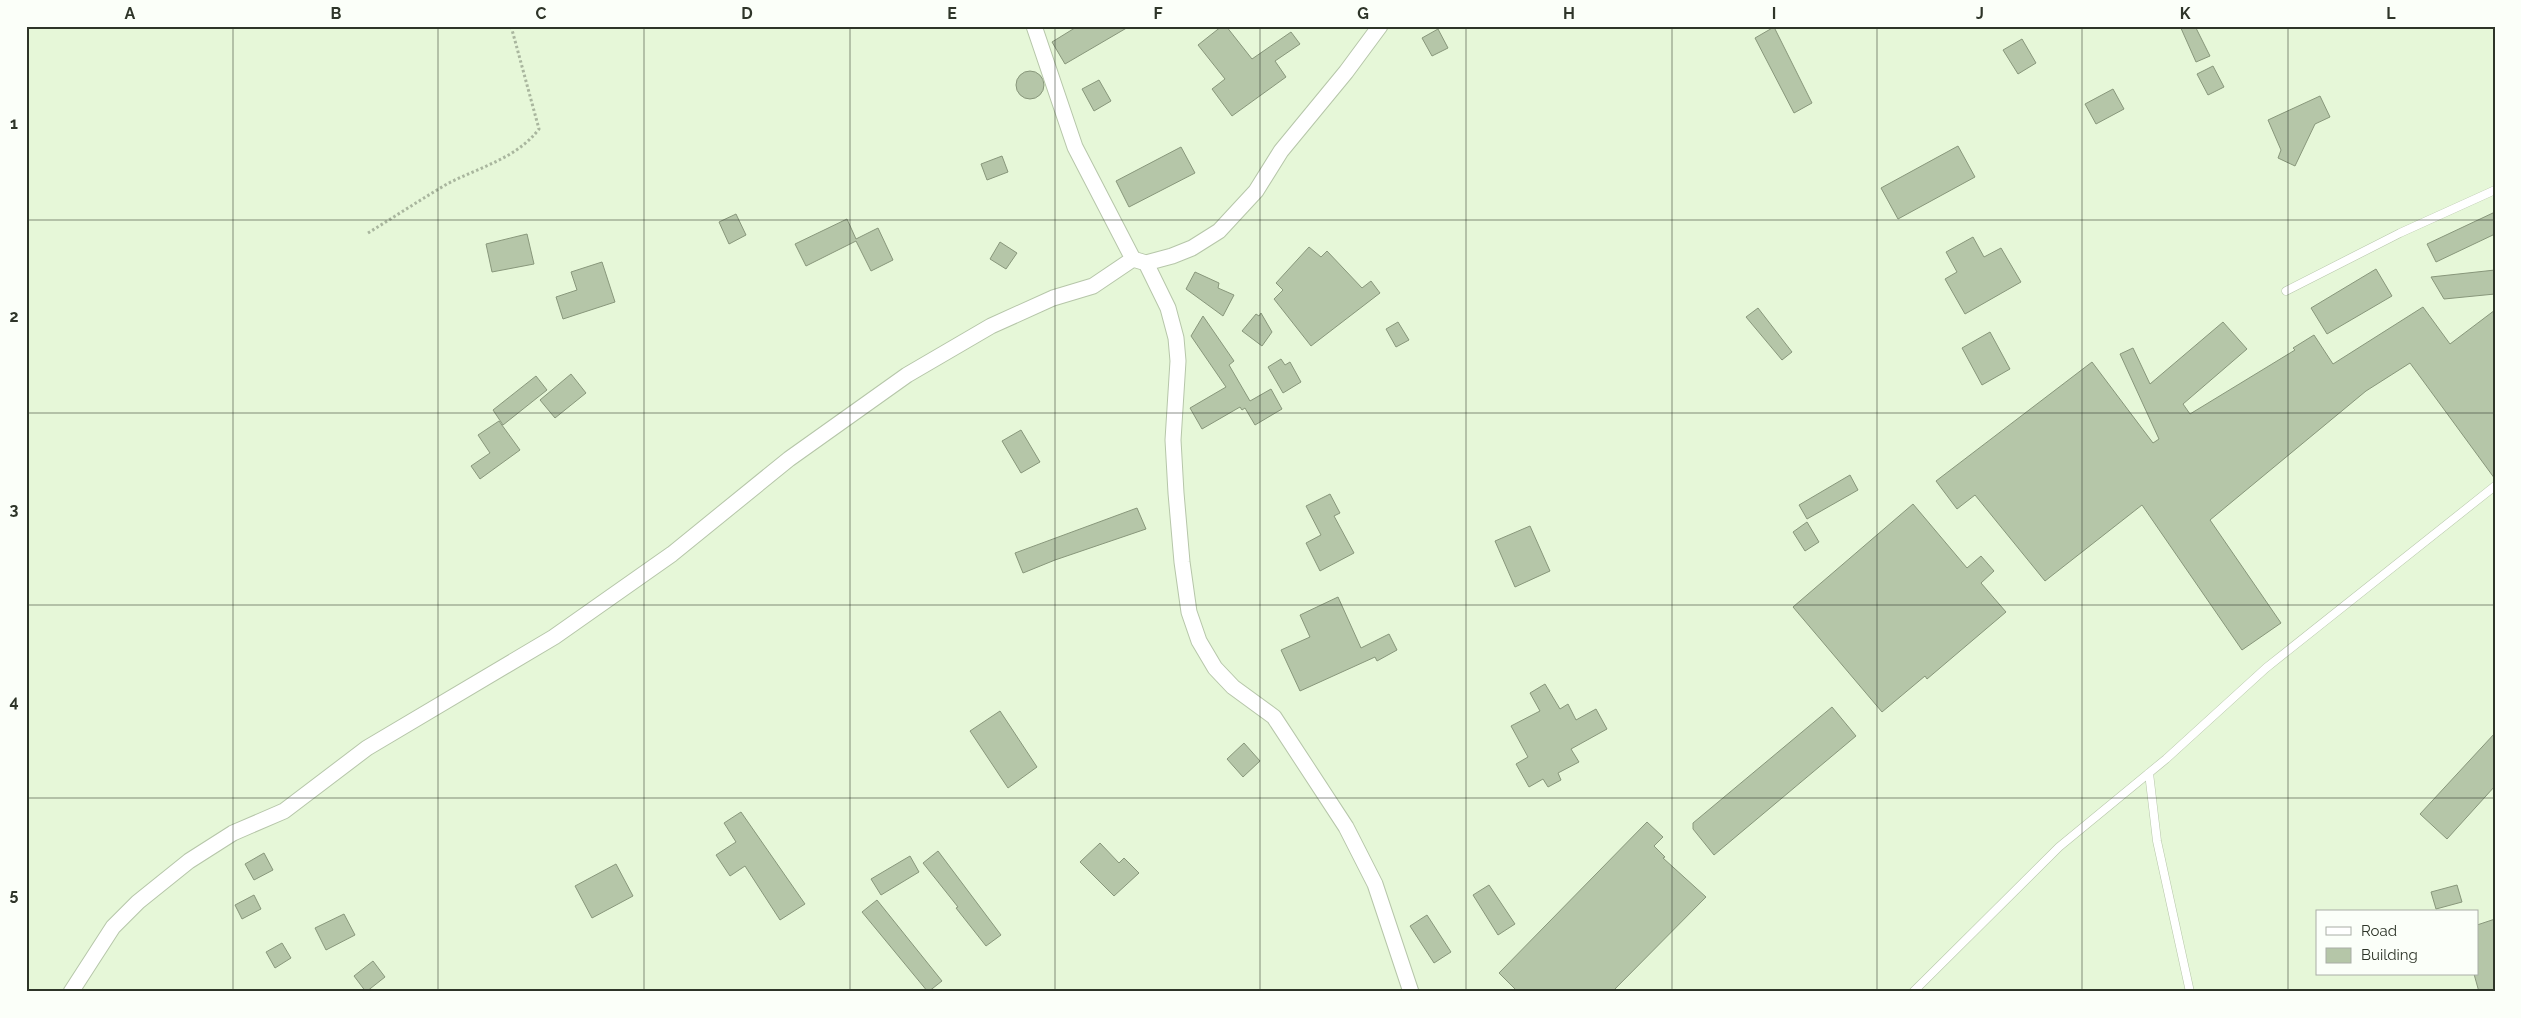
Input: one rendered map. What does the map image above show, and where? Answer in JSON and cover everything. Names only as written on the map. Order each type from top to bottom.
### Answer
[{"type":"street","points":[[1034,26],[1075,147],[1168,308],[1176,338],[1178,361],[1173,440],[1178,513],[1189,612],[1199,641],[1215,668],[1227,681],[1274,717],[1346,828],[1376,884],[1412,992]]},
{"type":"street","points":[[71,992],[113,927],[138,902],[188,861],[233,833],[284,811],[368,748],[554,637],[672,554],[790,459],[908,375],[991,326],[1053,298],[1093,286],[1140,261],[1192,248],[1219,231],[1256,191],[1281,150],[1346,72],[1380,26]]},
{"type":"lane","points":[[2286,291],[2400,233],[2495,190]]},
{"type":"lane","points":[[1913,992],[2059,847],[2149,773],[2266,668],[2495,486]]},
{"type":"lane","points":[[2149,773],[2157,841],[2190,992]]},
{"type":"path","points":[[368,233],[448,184],[500,160],[529,143],[539,129],[511,26]]},
{"type":"building","points":[[1078,26],[1130,26],[1065,64],[1052,42]]},
{"type":"building","points":[[1222,26],[1226,26],[1252,59],[1291,32],[1300,44],[1275,61],[1286,77],[1232,116],[1212,89],[1225,79],[1198,45]]},
{"type":"building","points":[[2180,26],[2195,26],[2210,56],[2196,62]]},
{"type":"building","points":[[1774,27],[1812,103],[1794,113],[1755,38]]},
{"type":"building","points":[[1438,29],[1448,48],[1432,56],[1422,38]]},
{"type":"building","points":[[2022,39],[2036,63],[2018,74],[2003,50]]},
{"type":"building","points":[[2213,66],[2224,87],[2208,95],[2197,74]]},
{"type":"building","points":[[1030,71],[1040,75],[1044,85],[1040,95],[1030,99],[1020,95],[1016,85],[1020,75]]},
{"type":"building","points":[[1099,80],[1111,101],[1094,111],[1082,89]]},
{"type":"building","points":[[2113,89],[2124,109],[2096,124],[2085,104]]},
{"type":"building","points":[[2320,96],[2330,117],[2315,124],[2295,166],[2278,158],[2281,150],[2268,120]]},
{"type":"building","points":[[1958,146],[1975,177],[1898,219],[1881,188]]},
{"type":"building","points":[[1181,147],[1195,173],[1129,207],[1116,181]]},
{"type":"building","points":[[1002,156],[1008,172],[987,180],[981,164]]},
{"type":"building","points":[[2495,212],[2495,234],[2436,262],[2427,244]]},
{"type":"building","points":[[736,214],[746,235],[729,244],[719,222]]},
{"type":"building","points":[[847,219],[856,239],[878,228],[893,260],[871,271],[856,241],[806,266],[795,244]]},
{"type":"building","points":[[527,234],[534,264],[492,272],[486,244]]},
{"type":"building","points":[[1973,237],[1984,257],[2001,248],[2021,282],[1965,314],[1945,279],[1957,272],[1946,252]]},
{"type":"building","points":[[1000,242],[1017,253],[1006,269],[990,259]]},
{"type":"building","points":[[1309,247],[1321,257],[1327,251],[1362,288],[1371,281],[1380,293],[1311,346],[1274,299],[1283,290],[1276,283]]},
{"type":"building","points":[[602,262],[615,302],[563,319],[556,297],[577,290],[571,272]]},
{"type":"building","points":[[2376,269],[2392,296],[2327,334],[2311,308]]},
{"type":"building","points":[[2495,270],[2495,294],[2444,299],[2431,277]]},
{"type":"building","points":[[1195,272],[1219,283],[1218,288],[1234,295],[1223,316],[1186,289]]},
{"type":"building","points":[[2423,307],[2450,344],[2495,310],[2495,479],[2410,363],[2366,391],[2210,520],[2281,623],[2242,650],[2142,505],[2045,581],[1975,495],[1957,509],[1936,481],[2092,362],[2153,443],[2159,439],[2120,354],[2133,348],[2150,384],[2223,322],[2247,349],[2183,404],[2190,414],[2295,350],[2293,348],[2314,335],[2333,364]]},
{"type":"building","points":[[1758,308],[1792,352],[1782,360],[1746,317]]},
{"type":"building","points":[[1261,313],[1272,332],[1262,346],[1242,331],[1256,314],[1259,316]]},
{"type":"building","points":[[1203,316],[1234,361],[1229,365],[1250,401],[1271,389],[1282,409],[1255,425],[1245,408],[1242,410],[1240,407],[1202,429],[1190,408],[1226,387],[1191,336]]},
{"type":"building","points":[[1398,322],[1409,340],[1396,347],[1386,329]]},
{"type":"building","points":[[1990,332],[2010,369],[1982,385],[1962,348]]},
{"type":"building","points":[[1281,359],[1285,365],[1290,362],[1301,382],[1283,393],[1268,367]]},
{"type":"building","points":[[571,374],[586,393],[555,418],[540,400]]},
{"type":"building","points":[[536,376],[547,390],[503,425],[493,410]]},
{"type":"building","points":[[499,421],[520,450],[480,479],[471,466],[490,453],[478,435]]},
{"type":"building","points":[[1021,430],[1040,462],[1021,473],[1002,441]]},
{"type":"building","points":[[1850,475],[1858,490],[1807,519],[1799,505]]},
{"type":"building","points":[[1330,494],[1340,513],[1334,516],[1354,553],[1320,571],[1306,543],[1321,535],[1306,506]]},
{"type":"building","points":[[1913,504],[1967,568],[1981,556],[1994,571],[1981,583],[2006,612],[1927,679],[1925,676],[1882,712],[1793,607]]},
{"type":"building","points":[[1137,508],[1146,529],[1023,573],[1015,553]]},
{"type":"building","points":[[1807,522],[1819,542],[1805,551],[1793,532]]},
{"type":"building","points":[[1530,526],[1550,571],[1515,587],[1495,541]]},
{"type":"building","points":[[1338,597],[1361,648],[1389,634],[1397,650],[1377,661],[1375,657],[1300,691],[1281,650],[1310,637],[1300,615]]},
{"type":"building","points":[[1545,684],[1560,709],[1568,704],[1576,720],[1596,709],[1607,729],[1571,749],[1579,762],[1558,773],[1561,780],[1548,787],[1543,779],[1529,787],[1516,764],[1528,757],[1511,726],[1540,711],[1530,693]]},
{"type":"building","points":[[1832,707],[1856,736],[1714,855],[1693,829],[1693,823]]},
{"type":"building","points":[[1000,711],[1037,767],[1008,788],[970,731]]},
{"type":"building","points":[[2495,733],[2495,786],[2447,839],[2420,814]]},
{"type":"building","points":[[1244,743],[1260,761],[1243,777],[1227,759]]},
{"type":"building","points":[[741,812],[805,904],[780,920],[745,866],[730,876],[716,855],[736,842],[724,823]]},
{"type":"building","points":[[1647,822],[1663,837],[1654,846],[1665,857],[1663,858],[1706,897],[1612,992],[1518,992],[1499,973]]},
{"type":"building","points":[[1100,843],[1119,863],[1124,858],[1139,873],[1114,896],[1080,862]]},
{"type":"building","points":[[938,851],[1001,935],[986,946],[923,863]]},
{"type":"building","points":[[264,853],[273,870],[254,880],[245,864]]},
{"type":"building","points":[[910,856],[919,872],[881,895],[871,879]]},
{"type":"building","points":[[616,864],[633,896],[592,918],[575,886]]},
{"type":"building","points":[[1489,885],[1515,924],[1498,935],[1473,895]]},
{"type":"building","points":[[2457,885],[2462,902],[2436,909],[2431,892]]},
{"type":"building","points":[[254,895],[261,909],[242,919],[235,905]]},
{"type":"building","points":[[877,900],[942,981],[928,992],[862,912]]},
{"type":"building","points":[[344,914],[355,935],[326,950],[315,928]]},
{"type":"building","points":[[1427,915],[1451,952],[1434,963],[1410,926]]},
{"type":"building","points":[[2495,919],[2495,992],[2479,992],[2475,976],[2478,976],[2478,925]]},
{"type":"building","points":[[282,943],[291,958],[275,968],[266,952]]},
{"type":"building","points":[[373,961],[385,977],[366,992],[354,976]]}]
